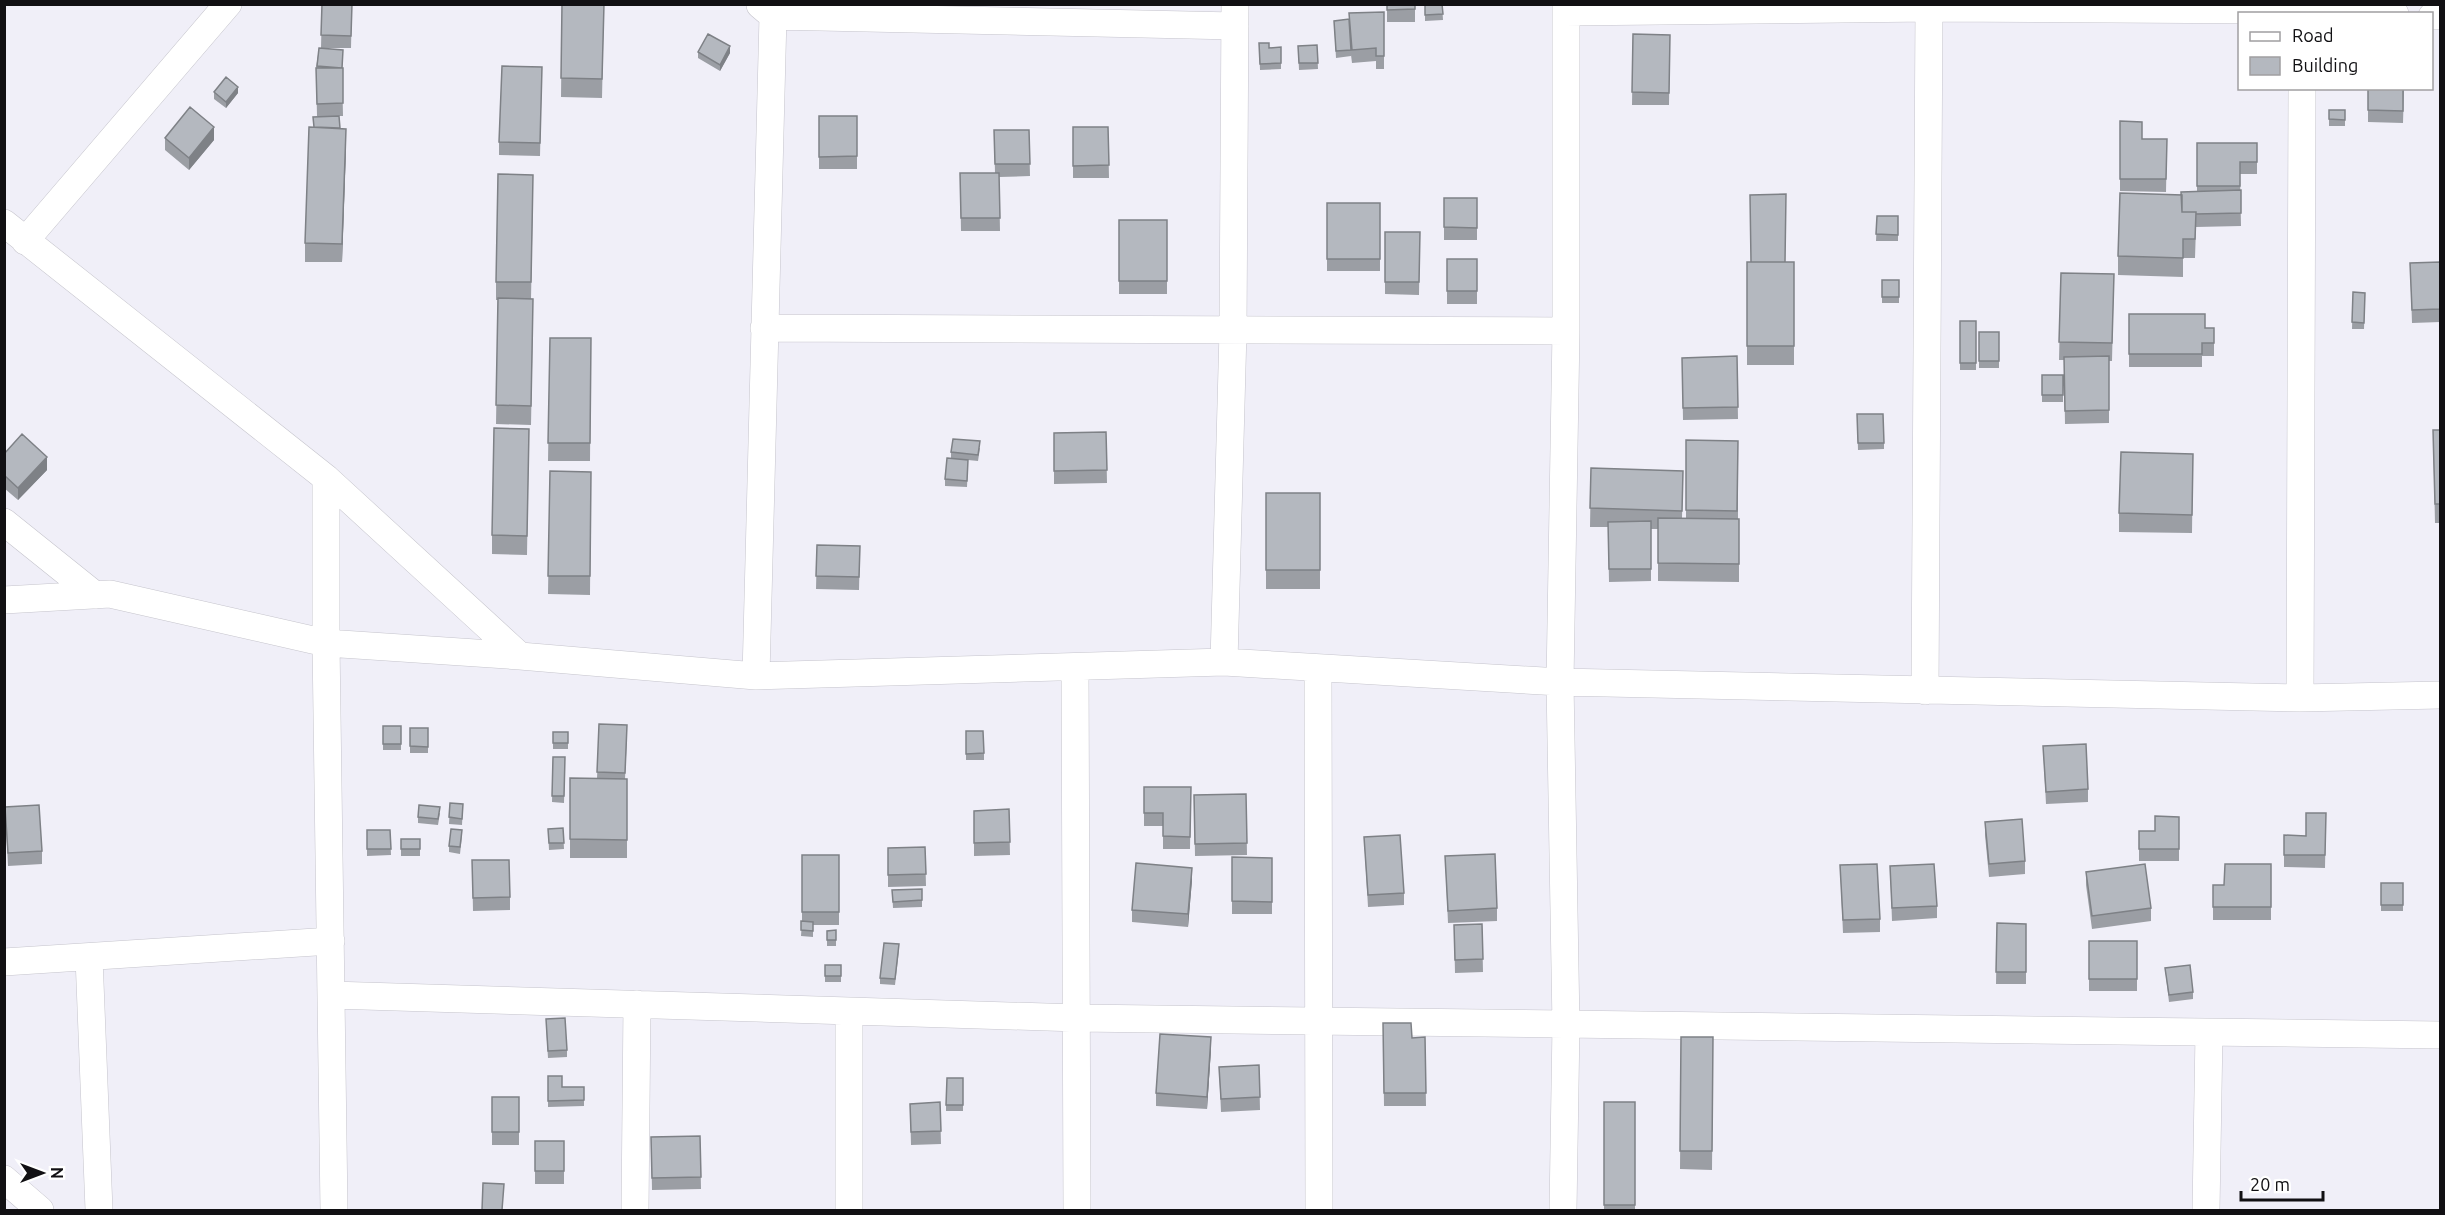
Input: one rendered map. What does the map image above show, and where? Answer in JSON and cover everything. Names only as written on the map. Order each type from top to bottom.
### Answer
[{"type":"street","points":[[25,242],[228,4]]},
{"type":"street","points":[[1563,1210],[1566,1025],[1560,682],[1566,331],[1566,8],[2302,9],[2358,12]]},
{"type":"street","points":[[1925,691],[1929,8]]},
{"type":"street","points":[[756,676],[764,328],[766,10],[1235,15],[1233,331],[1224,662]]},
{"type":"street","points":[[2300,698],[2301,90]]},
{"type":"street","points":[[4,223],[25,242],[326,478],[520,657]]},
{"type":"street","points":[[764,328],[1566,331]]},
{"type":"street","points":[[326,478],[326,643],[334,1210]]},
{"type":"street","points":[[4,522],[95,595]]},
{"type":"street","points":[[4,600],[110,594],[326,643],[756,676],[1224,662],[1560,682],[2300,698],[2440,695]]},
{"type":"street","points":[[1075,667],[1077,1210]]},
{"type":"street","points":[[1318,668],[1319,1210]]},
{"type":"street","points":[[4,962],[331,941]]},
{"type":"street","points":[[89,957],[99,1210]]},
{"type":"street","points":[[331,995],[1078,1018],[2440,1035]]},
{"type":"street","points":[[635,1210],[637,1004]]},
{"type":"street","points":[[849,1011],[849,1210]]},
{"type":"street","points":[[2206,1210],[2209,1033]]},
{"type":"street","points":[[4,1179],[40,1210]]},
{"type":"building","points":[[322,4],[352,4],[351,36],[321,35]]},
{"type":"building","points":[[562,4],[604,4],[602,79],[561,78]]},
{"type":"building","points":[[1387,4],[1415,4],[1415,9],[1387,10]]},
{"type":"building","points":[[1425,4],[1442,4],[1443,14],[1425,15]]},
{"type":"building","points":[[1384,12],[1384,56],[1376,56],[1376,48],[1352,50],[1349,13]]},
{"type":"building","points":[[1349,19],[1351,50],[1336,51],[1334,21]]},
{"type":"building","points":[[708,34],[730,46],[720,65],[698,52]]},
{"type":"building","points":[[1633,34],[1670,35],[1669,93],[1632,92]]},
{"type":"building","points":[[1259,43],[1269,43],[1269,48],[1281,47],[1281,63],[1260,64]]},
{"type":"building","points":[[1317,45],[1318,63],[1299,63],[1298,46]]},
{"type":"building","points":[[319,48],[343,50],[342,68],[317,66]]},
{"type":"building","points":[[502,66],[542,67],[540,143],[499,142]]},
{"type":"building","points":[[316,68],[343,68],[343,103],[317,104]]},
{"type":"building","points":[[226,77],[238,87],[226,102],[214,92]]},
{"type":"building","points":[[2368,90],[2403,90],[2403,111],[2368,110]]},
{"type":"building","points":[[190,107],[214,127],[189,158],[165,138]]},
{"type":"building","points":[[2329,110],[2345,110],[2345,120],[2329,119]]},
{"type":"building","points":[[339,116],[340,128],[314,127],[313,117]]},
{"type":"building","points":[[819,116],[857,116],[857,156],[819,157]]},
{"type":"building","points":[[2120,121],[2142,122],[2142,139],[2167,139],[2166,179],[2120,179]]},
{"type":"building","points":[[309,127],[346,129],[342,244],[305,243]]},
{"type":"building","points":[[1073,127],[1108,127],[1109,165],[1073,166]]},
{"type":"building","points":[[994,130],[1029,130],[1030,164],[995,164]]},
{"type":"building","points":[[2197,143],[2257,143],[2257,162],[2240,162],[2240,186],[2197,186]]},
{"type":"building","points":[[960,173],[999,173],[1000,218],[961,218]]},
{"type":"building","points":[[498,174],[533,175],[531,282],[496,282]]},
{"type":"building","points":[[2241,190],[2241,213],[2182,212],[2181,192]]},
{"type":"building","points":[[2120,193],[2182,195],[2182,212],[2196,212],[2195,239],[2183,239],[2183,258],[2118,256]]},
{"type":"building","points":[[1786,194],[1785,262],[1751,262],[1750,195]]},
{"type":"building","points":[[1444,198],[1477,198],[1477,228],[1444,227]]},
{"type":"building","points":[[1327,203],[1380,203],[1380,259],[1327,259]]},
{"type":"building","points":[[1877,216],[1898,216],[1898,235],[1876,234]]},
{"type":"building","points":[[1119,220],[1167,220],[1167,281],[1119,281]]},
{"type":"building","points":[[1385,232],[1420,232],[1419,282],[1385,282]]},
{"type":"building","points":[[1447,259],[1477,259],[1477,291],[1447,291]]},
{"type":"building","points":[[1747,262],[1794,262],[1794,346],[1747,346]]},
{"type":"building","points":[[2440,262],[2440,309],[2412,310],[2410,263]]},
{"type":"building","points":[[2061,273],[2114,274],[2112,343],[2059,342]]},
{"type":"building","points":[[1882,280],[1899,280],[1899,297],[1882,297]]},
{"type":"building","points":[[2353,292],[2365,293],[2364,323],[2352,322]]},
{"type":"building","points":[[498,298],[533,299],[531,406],[496,405]]},
{"type":"building","points":[[2129,314],[2205,314],[2205,328],[2214,328],[2214,343],[2202,343],[2202,354],[2129,354]]},
{"type":"building","points":[[1960,321],[1976,321],[1976,363],[1960,363]]},
{"type":"building","points":[[1979,332],[1999,332],[1999,361],[1979,361]]},
{"type":"building","points":[[550,338],[591,338],[590,443],[548,443]]},
{"type":"building","points":[[1737,356],[1738,407],[1683,408],[1682,358]]},
{"type":"building","points":[[2109,356],[2109,410],[2065,411],[2064,357]]},
{"type":"building","points":[[2042,375],[2063,375],[2063,395],[2042,395]]},
{"type":"building","points":[[1857,414],[1883,414],[1884,443],[1858,443]]},
{"type":"building","points":[[494,428],[529,429],[527,536],[492,535]]},
{"type":"building","points":[[2433,430],[2440,430],[2440,504],[2435,504]]},
{"type":"building","points":[[1106,432],[1107,470],[1054,471],[1054,433]]},
{"type":"building","points":[[22,434],[47,457],[18,488],[4,475],[4,454]]},
{"type":"building","points":[[953,439],[980,441],[978,455],[951,452]]},
{"type":"building","points":[[1686,440],[1738,441],[1737,511],[1686,510]]},
{"type":"building","points":[[2121,452],[2193,454],[2192,515],[2119,513]]},
{"type":"building","points":[[947,458],[968,460],[967,481],[945,479]]},
{"type":"building","points":[[1591,468],[1683,471],[1682,511],[1590,508]]},
{"type":"building","points":[[550,471],[591,472],[590,576],[548,576]]},
{"type":"building","points":[[1266,493],[1320,493],[1320,570],[1266,570]]},
{"type":"building","points":[[1658,518],[1739,519],[1739,564],[1658,563]]},
{"type":"building","points":[[1651,521],[1651,569],[1609,569],[1608,522]]},
{"type":"building","points":[[817,545],[860,546],[859,577],[816,576]]},
{"type":"building","points":[[599,724],[627,725],[625,773],[597,772]]},
{"type":"building","points":[[383,726],[401,726],[401,744],[383,744]]},
{"type":"building","points":[[410,728],[428,728],[428,747],[410,746]]},
{"type":"building","points":[[966,731],[983,731],[984,753],[966,754]]},
{"type":"building","points":[[553,732],[568,732],[568,743],[553,743]]},
{"type":"building","points":[[2086,744],[2088,789],[2046,792],[2043,746]]},
{"type":"building","points":[[553,757],[565,757],[564,796],[552,796]]},
{"type":"building","points":[[570,778],[627,779],[627,840],[570,839]]},
{"type":"building","points":[[1144,787],[1191,787],[1190,837],[1163,836],[1163,813],[1144,813]]},
{"type":"building","points":[[1246,794],[1247,843],[1195,844],[1194,795]]},
{"type":"building","points":[[450,803],[463,804],[462,819],[449,817]]},
{"type":"building","points":[[39,805],[42,851],[8,853],[5,807]]},
{"type":"building","points":[[419,805],[440,807],[438,819],[418,817]]},
{"type":"building","points":[[1009,809],[1010,842],[974,843],[974,811]]},
{"type":"building","points":[[2306,813],[2326,813],[2325,855],[2284,855],[2284,835],[2306,836]]},
{"type":"building","points":[[2155,816],[2179,817],[2179,849],[2139,849],[2139,831],[2155,831]]},
{"type":"building","points":[[2022,819],[2025,861],[1989,864],[1985,822]]},
{"type":"building","points":[[563,828],[564,843],[549,843],[548,829]]},
{"type":"building","points":[[451,829],[462,830],[460,847],[449,846]]},
{"type":"building","points":[[367,830],[390,830],[391,849],[367,849]]},
{"type":"building","points":[[1400,835],[1404,893],[1368,895],[1364,837]]},
{"type":"building","points":[[401,839],[420,839],[420,849],[401,849]]},
{"type":"building","points":[[925,847],[926,874],[888,875],[888,848]]},
{"type":"building","points":[[1495,854],[1497,908],[1448,911],[1445,856]]},
{"type":"building","points":[[802,855],[839,855],[839,912],[802,912]]},
{"type":"building","points":[[1232,857],[1272,858],[1272,902],[1232,901]]},
{"type":"building","points":[[472,860],[509,860],[510,897],[473,898]]},
{"type":"building","points":[[1136,863],[1192,868],[1188,914],[1132,910]]},
{"type":"building","points":[[1877,864],[1880,919],[1843,920],[1840,865]]},
{"type":"building","points":[[1934,864],[1937,906],[1892,908],[1890,866]]},
{"type":"building","points":[[2145,864],[2151,908],[2092,916],[2086,872]]},
{"type":"building","points":[[2225,864],[2271,864],[2271,907],[2213,907],[2213,885],[2224,885]]},
{"type":"building","points":[[2381,883],[2403,883],[2403,905],[2381,905]]},
{"type":"building","points":[[922,889],[922,900],[893,902],[892,890]]},
{"type":"building","points":[[801,921],[813,922],[813,931],[801,930]]},
{"type":"building","points":[[1997,923],[2026,924],[2026,972],[1996,972]]},
{"type":"building","points":[[1482,924],[1483,959],[1455,960],[1454,925]]},
{"type":"building","points":[[836,930],[836,940],[827,940],[827,931]]},
{"type":"building","points":[[2089,941],[2137,941],[2137,979],[2089,979]]},
{"type":"building","points":[[884,943],[899,944],[895,979],[880,978]]},
{"type":"building","points":[[825,965],[841,965],[841,976],[825,976]]},
{"type":"building","points":[[2190,965],[2193,992],[2169,995],[2165,968]]},
{"type":"building","points":[[565,1018],[567,1050],[548,1051],[546,1019]]},
{"type":"building","points":[[1383,1023],[1411,1023],[1412,1038],[1425,1037],[1426,1093],[1384,1093]]},
{"type":"building","points":[[1160,1034],[1211,1037],[1207,1097],[1156,1093]]},
{"type":"building","points":[[1681,1037],[1713,1037],[1712,1151],[1680,1151]]},
{"type":"building","points":[[1259,1065],[1260,1097],[1221,1099],[1219,1067]]},
{"type":"building","points":[[548,1076],[562,1076],[562,1087],[584,1087],[584,1100],[548,1101]]},
{"type":"building","points":[[947,1078],[963,1078],[963,1105],[946,1105]]},
{"type":"building","points":[[492,1097],[519,1097],[519,1132],[492,1132]]},
{"type":"building","points":[[940,1102],[941,1131],[911,1132],[910,1104]]},
{"type":"building","points":[[1604,1102],[1635,1102],[1635,1205],[1604,1205]]},
{"type":"building","points":[[700,1136],[701,1177],[652,1178],[651,1137]]},
{"type":"building","points":[[535,1141],[564,1141],[564,1171],[535,1171]]},
{"type":"building","points":[[483,1183],[504,1184],[502,1210],[482,1210]]}]
